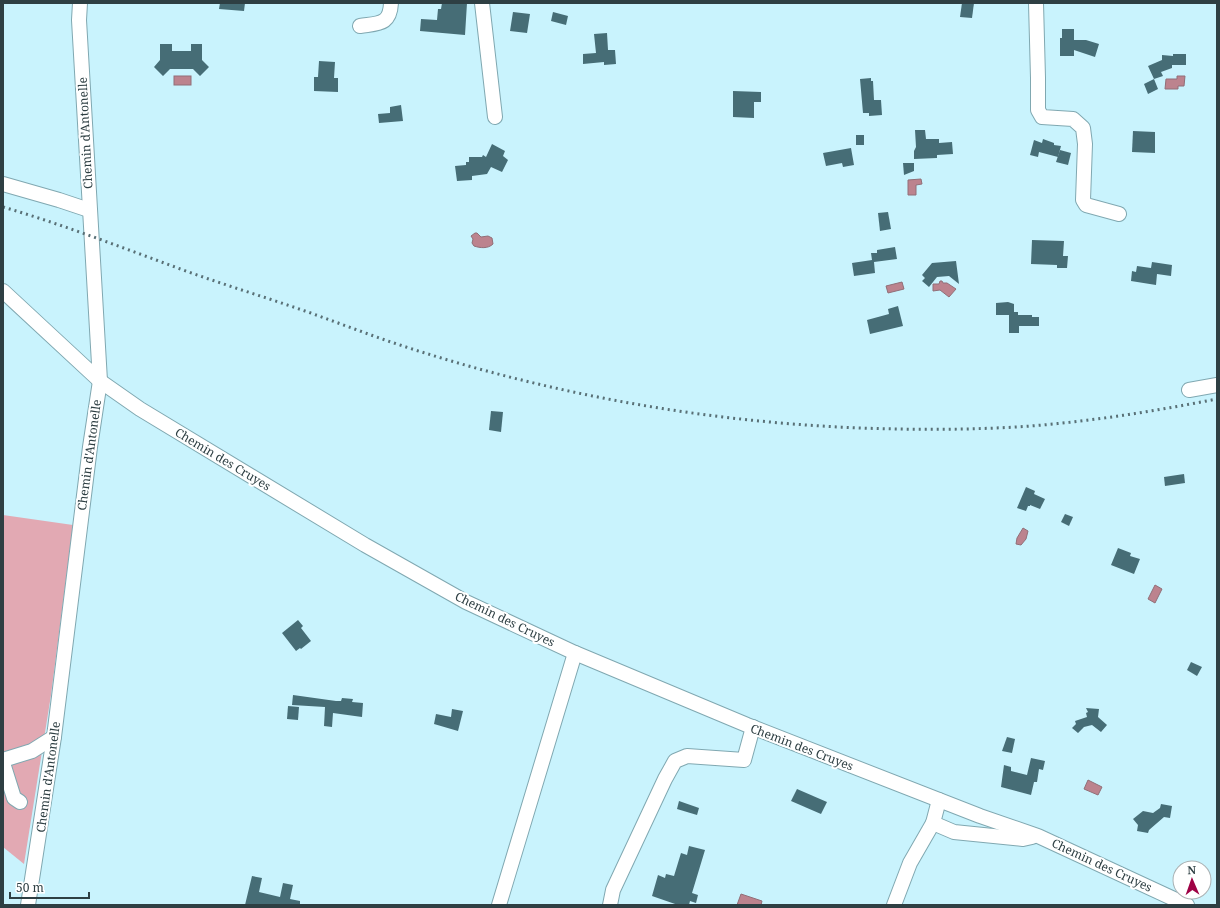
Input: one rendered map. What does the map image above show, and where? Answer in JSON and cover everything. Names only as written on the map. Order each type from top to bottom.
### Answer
[{"type":"street","name":"Chemin d'Antonelle","points":[[28,905],[54,737],[90,447],[100,381],[78,20],[80,3]]},
{"type":"street","points":[[360,26],[380,23],[387,20],[391,12],[391,3]]},
{"type":"street","points":[[482,3],[495,116]]},
{"type":"street","points":[[1036,3],[1038,110],[1042,117],[1073,119],[1083,128],[1085,144],[1083,200],[1086,205],[1119,214]]},
{"type":"street","points":[[3,184],[90,210]]},
{"type":"street","name":"Chemin des Cruyes","points":[[3,291],[100,381],[140,409],[365,545],[466,602],[575,653],[753,728],[939,800],[1038,836],[1187,905]]},
{"type":"street","points":[[1189,390],[1217,385]]},
{"type":"street","points":[[499,905],[575,653]]},
{"type":"street","points":[[610,905],[616,883],[675,761],[687,756],[744,760],[753,728]]},
{"type":"street","points":[[3,760],[32,751],[54,737]]},
{"type":"street","points":[[3,763],[14,798],[20,802]]},
{"type":"street","points":[[894,905],[910,863],[933,823],[939,800]]},
{"type":"street","name":"Chemin des Cruyes","points":[[933,823],[954,832],[1023,839],[1038,836]]},
{"type":"shaded area","points":[[174,76],[191,76],[191,85],[174,85]]},
{"type":"shaded area","points":[[1177,76],[1185,76],[1184,86],[1178,86],[1178,89],[1165,89],[1166,79],[1177,79]]},
{"type":"shaded area","points":[[921,179],[922,184],[916,185],[916,195],[908,195],[908,180]]},
{"type":"shaded area","points":[[475,233],[481,237],[488,236],[492,238],[493,244],[484,248],[474,246],[471,236]]},
{"type":"shaded area","points":[[940,281],[947,283],[956,289],[949,297],[940,290],[933,291],[933,284],[939,284]]},
{"type":"shaded area","points":[[902,282],[904,289],[888,293],[886,286]]},
{"type":"shaded area","points":[[3,515],[73,525],[51,695],[24,864],[3,847]]},
{"type":"shaded area","points":[[1023,528],[1028,531],[1026,539],[1021,545],[1016,544],[1017,538]]},
{"type":"shaded area","points":[[1155,585],[1162,589],[1155,603],[1148,599]]},
{"type":"shaded area","points":[[1088,780],[1102,787],[1098,795],[1084,789]]},
{"type":"shaded area","points":[[741,894],[762,901],[761,905],[737,905]]},
{"type":"building","points":[[220,3],[245,3],[244,11],[219,9]]},
{"type":"building","points":[[442,3],[467,3],[465,35],[420,31],[421,19],[437,20],[438,9],[441,9]]},
{"type":"building","points":[[962,3],[974,3],[972,18],[960,17]]},
{"type":"building","points":[[513,12],[530,14],[527,33],[510,31]]},
{"type":"building","points":[[553,12],[568,16],[566,25],[551,21]]},
{"type":"building","points":[[1062,29],[1074,29],[1074,40],[1086,40],[1099,44],[1095,57],[1074,50],[1074,56],[1060,56],[1060,38],[1062,38]]},
{"type":"building","points":[[607,33],[608,50],[615,50],[616,64],[604,65],[604,62],[583,64],[583,54],[596,53],[594,34]]},
{"type":"building","points":[[160,44],[172,44],[172,51],[191,51],[191,44],[202,44],[202,60],[209,67],[200,76],[193,69],[170,69],[163,76],[154,67],[160,60]]},
{"type":"building","points":[[1173,54],[1186,54],[1186,65],[1172,65],[1172,68],[1161,72],[1163,76],[1154,79],[1148,66],[1162,60],[1162,55],[1173,56]]},
{"type":"building","points":[[319,61],[335,62],[334,78],[338,78],[338,92],[314,91],[314,77],[318,77]]},
{"type":"building","points":[[871,78],[871,81],[873,81],[874,100],[881,100],[882,115],[869,116],[869,113],[863,113],[860,79]]},
{"type":"building","points":[[1154,79],[1158,89],[1148,94],[1144,84]]},
{"type":"building","points":[[733,91],[761,92],[761,102],[754,102],[754,118],[733,117]]},
{"type":"building","points":[[401,105],[403,121],[379,123],[378,114],[390,113],[390,107]]},
{"type":"building","points":[[915,130],[925,130],[926,139],[939,139],[939,143],[952,142],[953,154],[937,155],[937,158],[914,159],[914,151],[916,147]]},
{"type":"building","points":[[1133,131],[1155,132],[1155,153],[1132,152]]},
{"type":"building","points":[[856,135],[864,135],[864,145],[856,145]]},
{"type":"building","points":[[1043,139],[1054,143],[1054,145],[1061,146],[1058,157],[1039,152],[1038,157],[1030,155],[1034,140],[1042,143]]},
{"type":"building","points":[[492,144],[505,151],[503,156],[508,160],[502,172],[491,167],[487,174],[472,176],[472,180],[457,181],[455,166],[466,165],[466,162],[469,162],[469,157],[482,157],[483,155],[486,157]]},
{"type":"building","points":[[851,148],[854,165],[843,167],[842,163],[826,166],[823,153]]},
{"type":"building","points":[[1060,150],[1071,153],[1068,165],[1056,162]]},
{"type":"building","points":[[903,163],[914,163],[914,171],[904,175]]},
{"type":"building","points":[[888,212],[891,229],[880,231],[878,213]]},
{"type":"building","points":[[1032,240],[1064,241],[1063,256],[1068,256],[1067,268],[1057,268],[1057,265],[1031,264]]},
{"type":"building","points":[[895,247],[897,259],[874,262],[875,273],[854,276],[852,263],[872,260],[871,253],[877,253],[877,250]]},
{"type":"building","points":[[956,261],[959,284],[949,276],[937,277],[929,287],[922,281],[925,278],[922,275],[932,263]]},
{"type":"building","points":[[1152,262],[1172,265],[1171,276],[1157,274],[1156,285],[1131,281],[1132,271],[1136,272],[1137,266],[1151,268]]},
{"type":"building","points":[[1008,302],[1014,304],[1014,312],[1018,312],[1018,315],[1032,315],[1032,317],[1039,317],[1039,326],[1019,326],[1019,333],[1009,333],[1009,315],[996,315],[996,303]]},
{"type":"building","points":[[898,306],[903,326],[870,334],[867,320],[889,314],[888,309]]},
{"type":"building","points":[[491,411],[503,412],[501,432],[489,430]]},
{"type":"building","points":[[1184,474],[1185,483],[1165,486],[1164,477]]},
{"type":"building","points":[[1026,487],[1035,491],[1034,494],[1045,499],[1040,509],[1030,505],[1026,511],[1017,508]]},
{"type":"building","points":[[1065,514],[1073,517],[1069,526],[1061,522]]},
{"type":"building","points":[[1118,548],[1131,553],[1130,556],[1140,559],[1134,574],[1111,565]]},
{"type":"building","points":[[298,620],[303,626],[301,628],[311,641],[296,651],[282,633]]},
{"type":"building","points":[[1191,662],[1202,667],[1197,676],[1187,670]]},
{"type":"building","points":[[293,695],[336,701],[341,701],[342,698],[353,699],[352,702],[363,703],[362,717],[333,713],[332,727],[324,726],[325,707],[292,705]]},
{"type":"building","points":[[288,706],[299,707],[298,720],[287,719]]},
{"type":"building","points":[[1086,708],[1099,709],[1098,717],[1107,725],[1101,732],[1092,725],[1084,727],[1078,733],[1072,728],[1076,724],[1075,721],[1087,717],[1086,713],[1088,712]]},
{"type":"building","points":[[452,709],[463,711],[458,731],[434,724],[436,714],[451,717]]},
{"type":"building","points":[[1007,737],[1015,739],[1012,753],[1002,751]]},
{"type":"building","points":[[1031,758],[1045,761],[1043,770],[1039,769],[1037,782],[1034,782],[1031,795],[1001,787],[1004,765],[1011,767],[1011,771],[1027,775]]},
{"type":"building","points":[[797,789],[827,802],[821,814],[791,801]]},
{"type":"building","points":[[679,801],[699,808],[697,815],[677,809]]},
{"type":"building","points":[[1161,804],[1172,806],[1170,818],[1164,817],[1149,830],[1148,833],[1137,831],[1138,825],[1133,819],[1143,811],[1153,813],[1160,808]]},
{"type":"building","points":[[689,846],[705,850],[692,893],[698,895],[696,903],[690,901],[689,905],[678,905],[652,896],[658,875],[665,878],[666,874],[674,876],[681,853],[687,855]]},
{"type":"building","points":[[252,876],[262,878],[259,892],[280,897],[283,883],[293,885],[290,899],[300,901],[300,905],[245,905]]},
{"type":"railway","points":[[3,207],[68,228],[191,273],[305,311],[393,343],[518,379],[631,403],[745,420],[803,425],[882,429],[968,429],[1031,426],[1078,421],[1217,399]]}]
